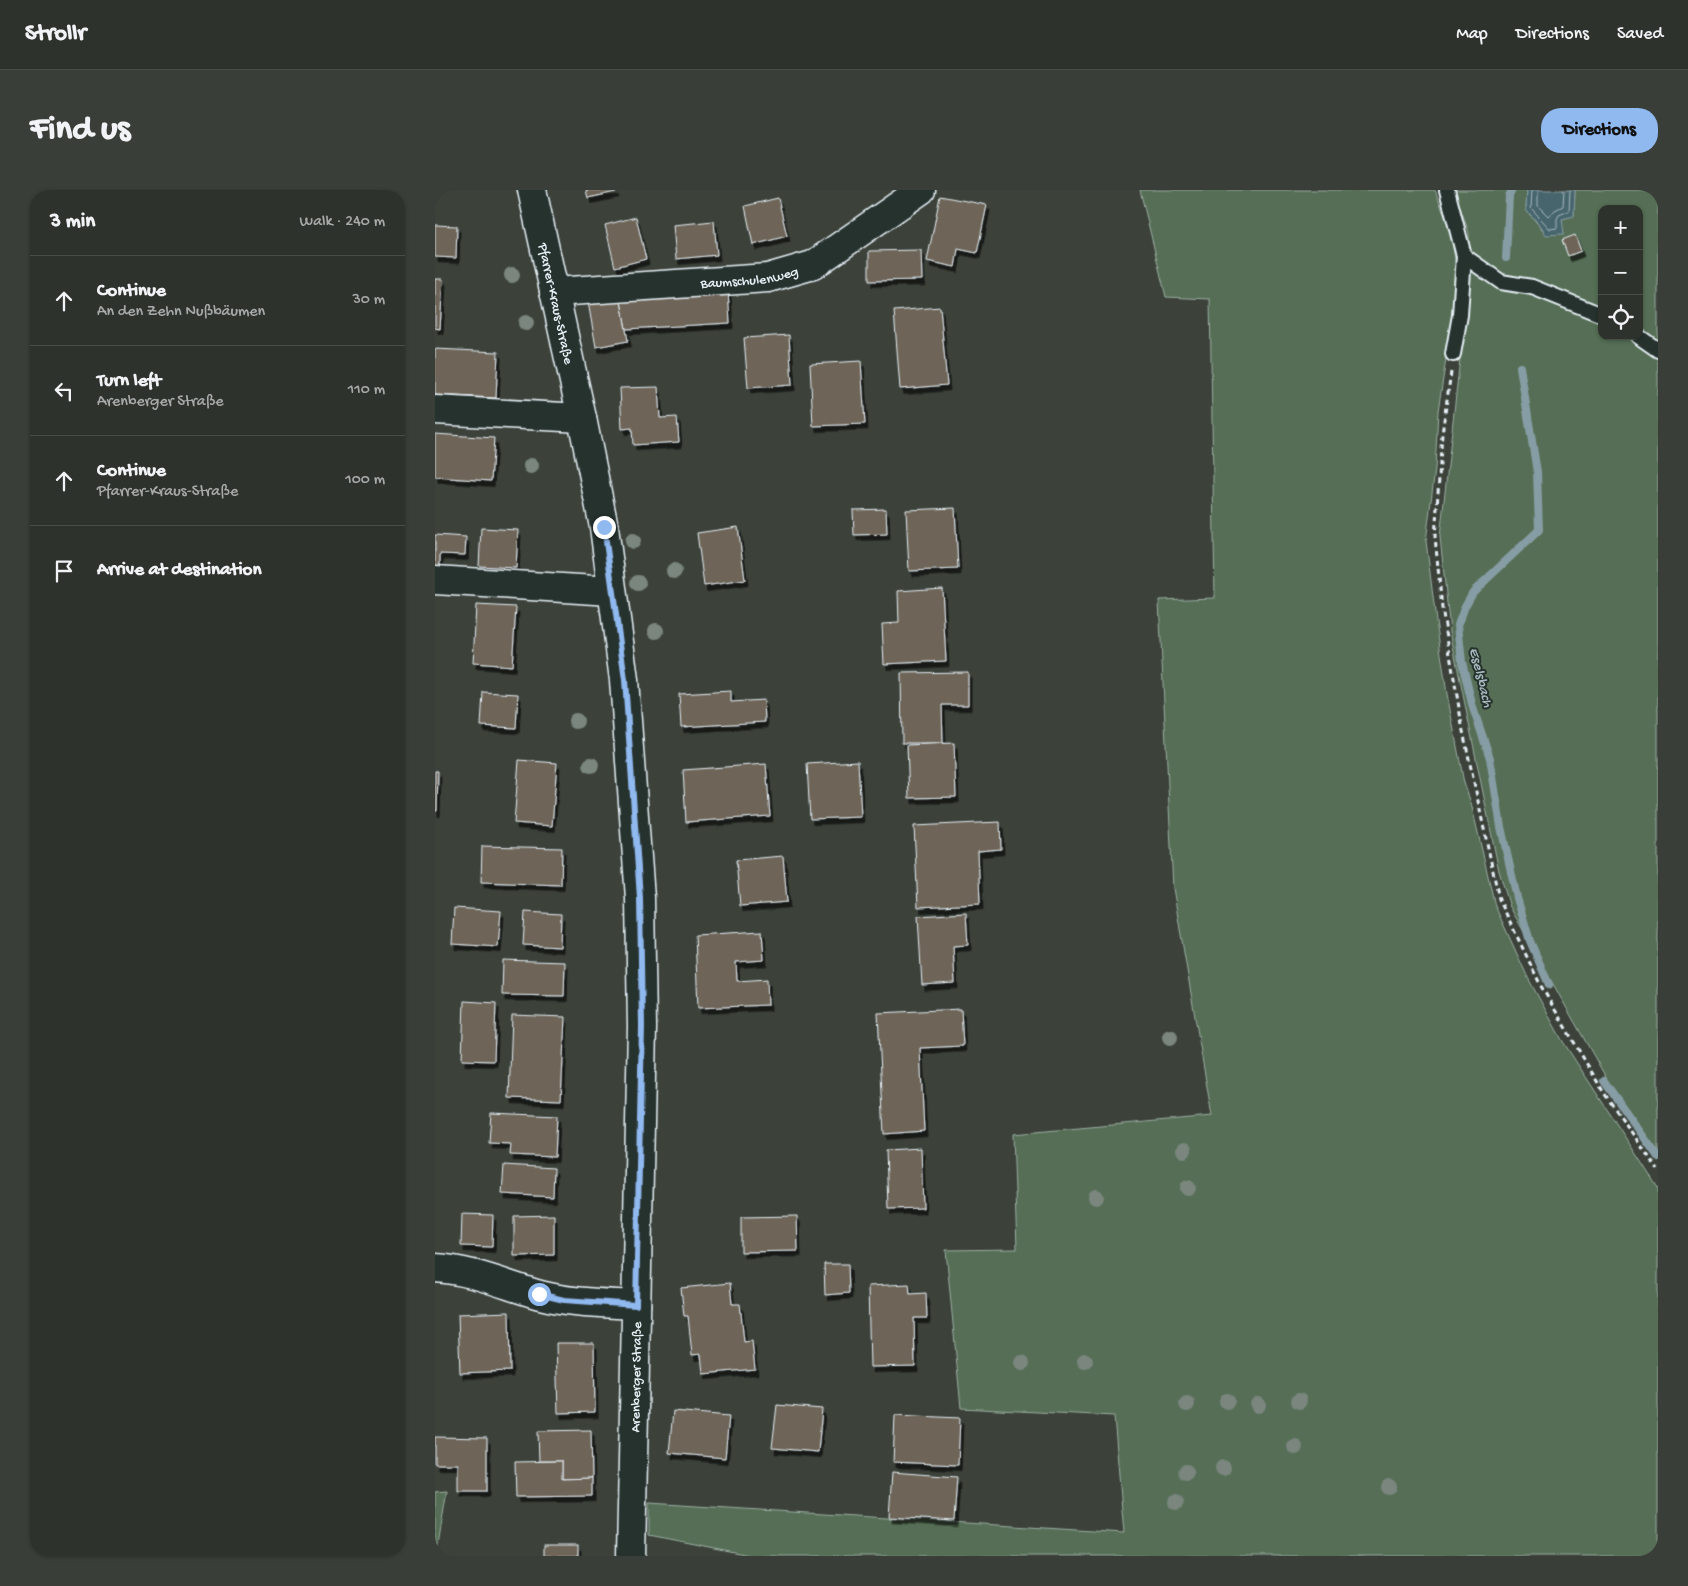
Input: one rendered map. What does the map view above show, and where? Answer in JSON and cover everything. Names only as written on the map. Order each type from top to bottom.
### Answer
[{"type":"street","name":"Pfarrer-Kraus-Straße","points":[[531,190],[582,418],[604,527],[625,680],[640,898]]},
{"type":"street","name":"Baumschulenweg","points":[[554,292],[768,278],[813,264],[921,190]]},
{"type":"street","points":[[435,410],[582,418]]},
{"type":"street","points":[[435,580],[612,591]]},
{"type":"street","name":"Arenberger Straße","points":[[631,1556],[642,1026],[640,898]]},
{"type":"street","points":[[435,1268],[471,1273],[564,1300],[636,1305]]},
{"type":"lane","points":[[1447,190],[1464,256],[1460,315],[1453,354]]},
{"type":"lane","points":[[1464,256],[1501,282],[1532,287],[1598,314]]},
{"type":"lane","points":[[1643,340],[1658,350]]},
{"type":"path","points":[[1453,354],[1442,434],[1436,546],[1442,608],[1463,731],[1499,899],[1541,986],[1599,1085],[1658,1170]]},
{"type":"green space","points":[[1140,190],[1435,190],[1450,230],[1457,271],[1454,307],[1438,411],[1435,469],[1426,541],[1447,694],[1464,783],[1471,803],[1495,906],[1528,978],[1562,1040],[1658,1188],[1658,1556],[754,1556],[649,1535],[649,1503],[1124,1533],[1114,1416],[961,1408],[946,1250],[1017,1249],[1013,1134],[1212,1116],[1173,888],[1159,600],[1215,598],[1210,299],[1166,297]]},
{"type":"green space","points":[[1454,190],[1527,190],[1526,210],[1547,235],[1562,219],[1574,215],[1575,190],[1658,190],[1658,1151],[1612,1088],[1562,1000],[1510,907],[1499,871],[1450,631],[1440,537],[1469,278],[1469,233]]},
{"type":"green space","points":[[447,1491],[436,1556],[435,1556],[435,1492]]},
{"type":"water","points":[[1527,190],[1575,190],[1574,216],[1562,219],[1564,234],[1546,235],[1541,226],[1526,210]]},
{"type":"building","points":[[586,190],[615,190],[616,192],[588,198]]},
{"type":"building","points":[[940,196],[987,205],[977,253],[958,249],[955,267],[927,261]]},
{"type":"building","points":[[778,198],[787,236],[753,245],[745,206]]},
{"type":"building","points":[[636,217],[646,259],[615,267],[605,225]]},
{"type":"building","points":[[714,221],[717,255],[676,259],[673,225]]},
{"type":"building","points":[[435,225],[457,226],[456,258],[435,257]]},
{"type":"building","points":[[1575,235],[1581,251],[1568,256],[1562,240]]},
{"type":"building","points":[[921,250],[922,280],[869,281],[869,251]]},
{"type":"building","points":[[435,279],[443,279],[440,329],[435,328]]},
{"type":"building","points":[[728,290],[730,323],[626,329],[620,296]]},
{"type":"building","points":[[620,296],[628,341],[596,347],[588,302]]},
{"type":"building","points":[[940,307],[947,385],[900,389],[894,311]]},
{"type":"building","points":[[789,335],[792,385],[748,388],[744,338]]},
{"type":"building","points":[[435,349],[498,352],[496,398],[435,395]]},
{"type":"building","points":[[861,361],[865,424],[813,426],[810,364]]},
{"type":"building","points":[[658,387],[660,418],[677,417],[679,442],[633,445],[632,428],[622,429],[620,388]]},
{"type":"building","points":[[435,434],[494,438],[491,481],[435,477]]},
{"type":"building","points":[[955,508],[958,569],[909,571],[906,510]]},
{"type":"building","points":[[886,509],[887,534],[854,535],[853,510]]},
{"type":"building","points":[[738,527],[745,580],[704,586],[697,533]]},
{"type":"building","points":[[481,528],[518,530],[516,568],[479,566]]},
{"type":"building","points":[[435,535],[466,537],[465,555],[440,554],[440,566],[435,565]]},
{"type":"building","points":[[942,588],[946,661],[884,664],[882,624],[899,623],[898,591]]},
{"type":"building","points":[[476,605],[516,607],[512,666],[473,663]]},
{"type":"building","points":[[968,672],[968,705],[942,705],[943,743],[902,743],[901,673]]},
{"type":"building","points":[[731,691],[731,702],[764,700],[765,722],[681,727],[679,694]]},
{"type":"building","points":[[483,692],[518,694],[516,728],[481,726]]},
{"type":"building","points":[[954,743],[956,797],[909,798],[907,745]]},
{"type":"building","points":[[519,760],[557,763],[552,826],[514,823]]},
{"type":"building","points":[[858,761],[861,817],[810,819],[807,764]]},
{"type":"building","points":[[766,764],[770,816],[686,822],[683,770]]},
{"type":"building","points":[[435,771],[438,771],[437,811],[435,811]]},
{"type":"building","points":[[1000,822],[1001,849],[978,851],[980,904],[918,907],[914,826]]},
{"type":"building","points":[[482,846],[562,848],[561,885],[481,882]]},
{"type":"building","points":[[783,856],[787,902],[740,906],[736,860]]},
{"type":"building","points":[[454,908],[501,911],[498,947],[452,944]]},
{"type":"building","points":[[525,912],[561,914],[560,947],[523,945]]},
{"type":"building","points":[[966,913],[968,945],[953,946],[955,983],[922,985],[918,916]]},
{"type":"building","points":[[762,931],[764,960],[736,962],[737,981],[767,979],[768,1005],[698,1008],[695,935]]},
{"type":"building","points":[[503,960],[565,962],[564,996],[502,995]]},
{"type":"building","points":[[464,1001],[496,1003],[494,1061],[462,1060]]},
{"type":"building","points":[[961,1009],[963,1046],[920,1048],[924,1131],[884,1134],[878,1013]]},
{"type":"building","points":[[512,1015],[565,1017],[561,1100],[509,1098]]},
{"type":"building","points":[[491,1113],[557,1116],[555,1157],[510,1155],[511,1144],[489,1143]]},
{"type":"building","points":[[921,1148],[923,1208],[888,1209],[886,1150]]},
{"type":"building","points":[[504,1165],[554,1168],[553,1197],[502,1194]]},
{"type":"building","points":[[462,1214],[493,1215],[492,1247],[461,1246]]},
{"type":"building","points":[[554,1215],[554,1255],[514,1256],[514,1216]]},
{"type":"building","points":[[797,1216],[798,1251],[741,1252],[741,1217]]},
{"type":"building","points":[[824,1264],[848,1264],[849,1293],[825,1295]]},
{"type":"building","points":[[730,1283],[732,1304],[740,1304],[744,1342],[752,1341],[755,1369],[703,1374],[701,1354],[692,1355],[688,1316],[684,1316],[681,1288]]},
{"type":"building","points":[[909,1284],[910,1294],[926,1293],[927,1318],[914,1318],[915,1366],[870,1367],[868,1286]]},
{"type":"building","points":[[509,1312],[510,1371],[460,1373],[458,1314]]},
{"type":"building","points":[[556,1343],[594,1343],[595,1412],[558,1413]]},
{"type":"building","points":[[777,1405],[822,1409],[818,1452],[772,1448]]},
{"type":"building","points":[[673,1411],[729,1416],[725,1458],[669,1453]]},
{"type":"building","points":[[895,1415],[960,1418],[958,1465],[893,1462]]},
{"type":"building","points":[[591,1430],[592,1478],[562,1479],[562,1461],[539,1461],[538,1431]]},
{"type":"building","points":[[435,1437],[487,1438],[487,1491],[458,1491],[458,1464],[435,1464]]},
{"type":"building","points":[[562,1461],[562,1479],[592,1478],[592,1496],[516,1497],[515,1462]]},
{"type":"building","points":[[892,1472],[957,1477],[954,1521],[889,1517]]},
{"type":"building","points":[[544,1545],[578,1545],[578,1556],[544,1556]]},
{"type":"waterway","name":"Eselsbach","points":[[1506,258],[1509,196],[1512,190]]},
{"type":"waterway","name":"Eselsbach","points":[[1520,367],[1537,472],[1539,530],[1473,592],[1458,625],[1462,662],[1473,708],[1490,758],[1501,827],[1517,898],[1530,941],[1549,985]]},
{"type":"waterway","name":"Eselsbach","points":[[1604,1081],[1658,1157]]},
{"type":"route","points":[[539,1294],[564,1300],[636,1305],[642,1026],[640,898],[625,680],[604,527]]}]
